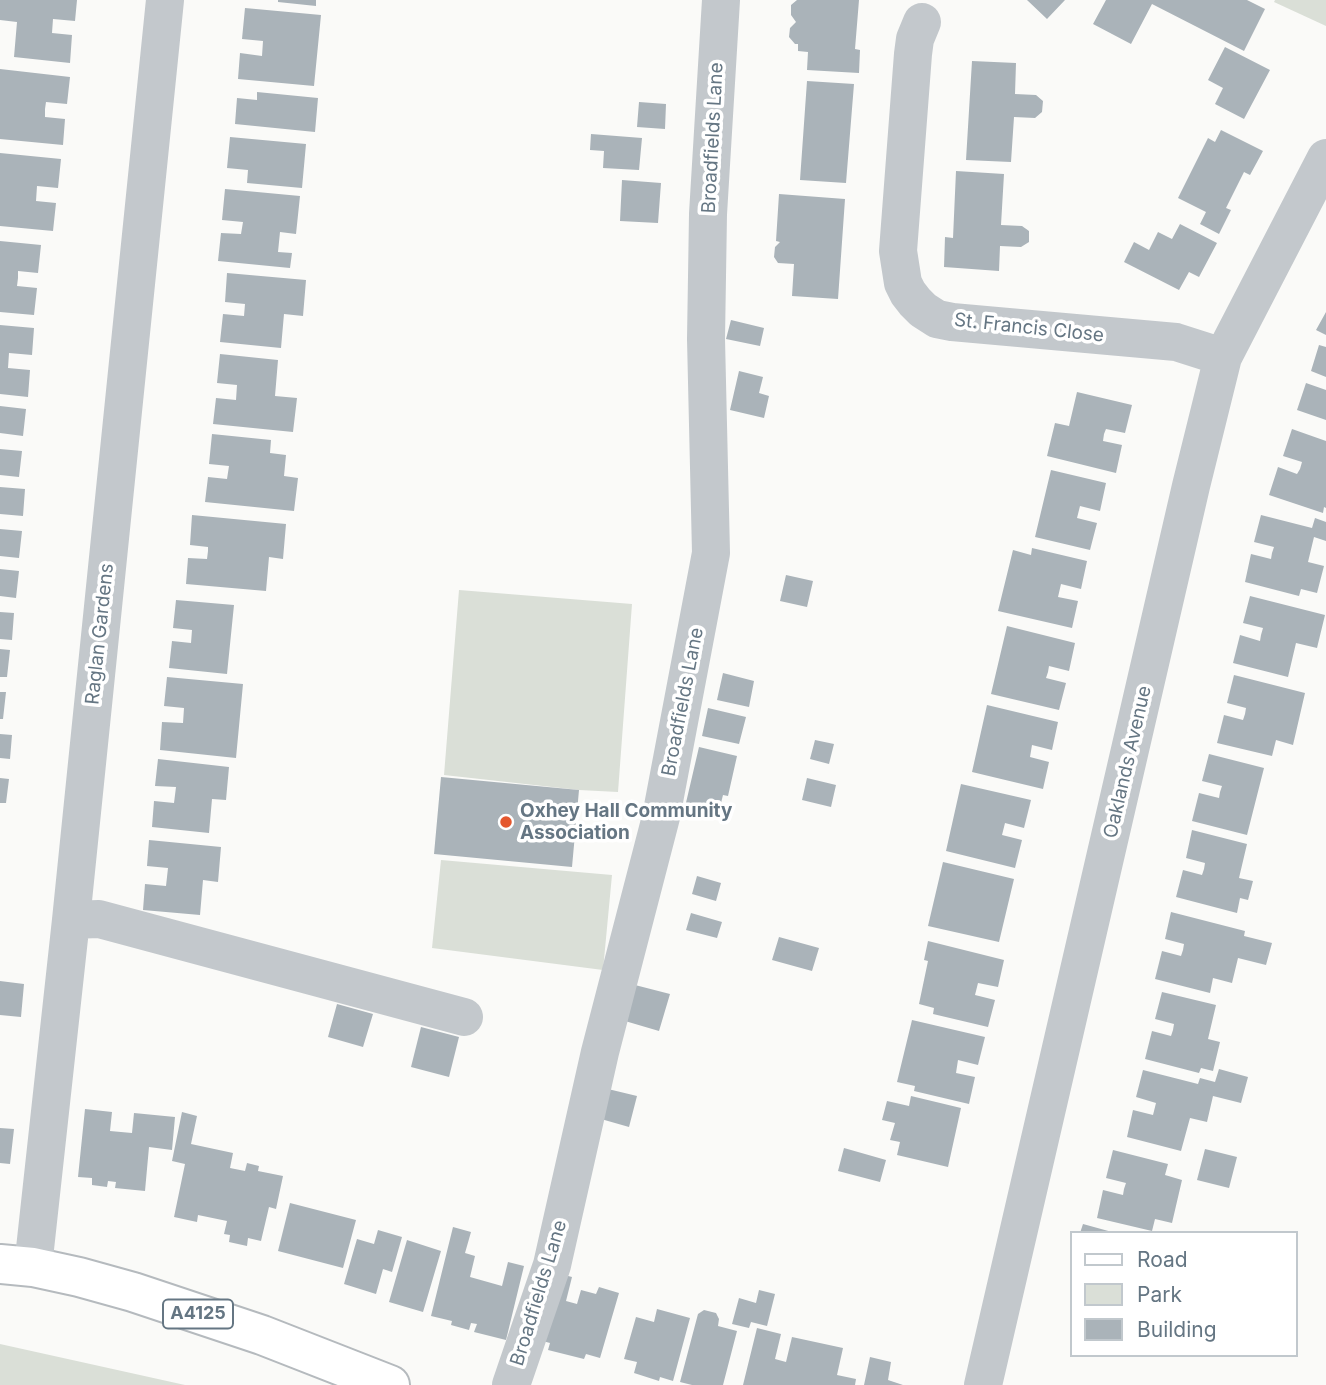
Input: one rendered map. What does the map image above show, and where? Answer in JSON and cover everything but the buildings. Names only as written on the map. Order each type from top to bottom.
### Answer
[{"type":"main road","name":"A4125","points":[[17,1266],[79,1277],[133,1292],[262,1335],[390,1385]]},
{"type":"street","name":"Raglan Gardens","points":[[17,1266],[71,920],[165,0]]},
{"type":"street","name":"Broadfields Lane","points":[[511,1385],[552,1265],[600,1052],[661,817],[710,553],[706,339],[708,214],[721,0]]},
{"type":"street","name":"St. Francis Close","points":[[922,22],[915,39],[913,54],[898,251],[903,283],[915,302],[937,319],[952,322],[1176,342],[1223,357]]},
{"type":"street","name":"Oaklands Avenue","points":[[984,1385],[1223,357],[1326,158]]},
{"type":"street","points":[[71,920],[99,919],[464,1017]]},
{"type":"green space","points":[[1326,0],[1326,26],[1274,2]]},
{"type":"green space","points":[[459,590],[632,604],[618,792],[444,775]]},
{"type":"green space","points":[[441,860],[612,875],[603,970],[432,948]]},
{"type":"green space","points":[[0,1344],[185,1385],[0,1385]]},
{"type":"place","name":"Oxhey Hall Community Association","points":[[506,822]]}]
